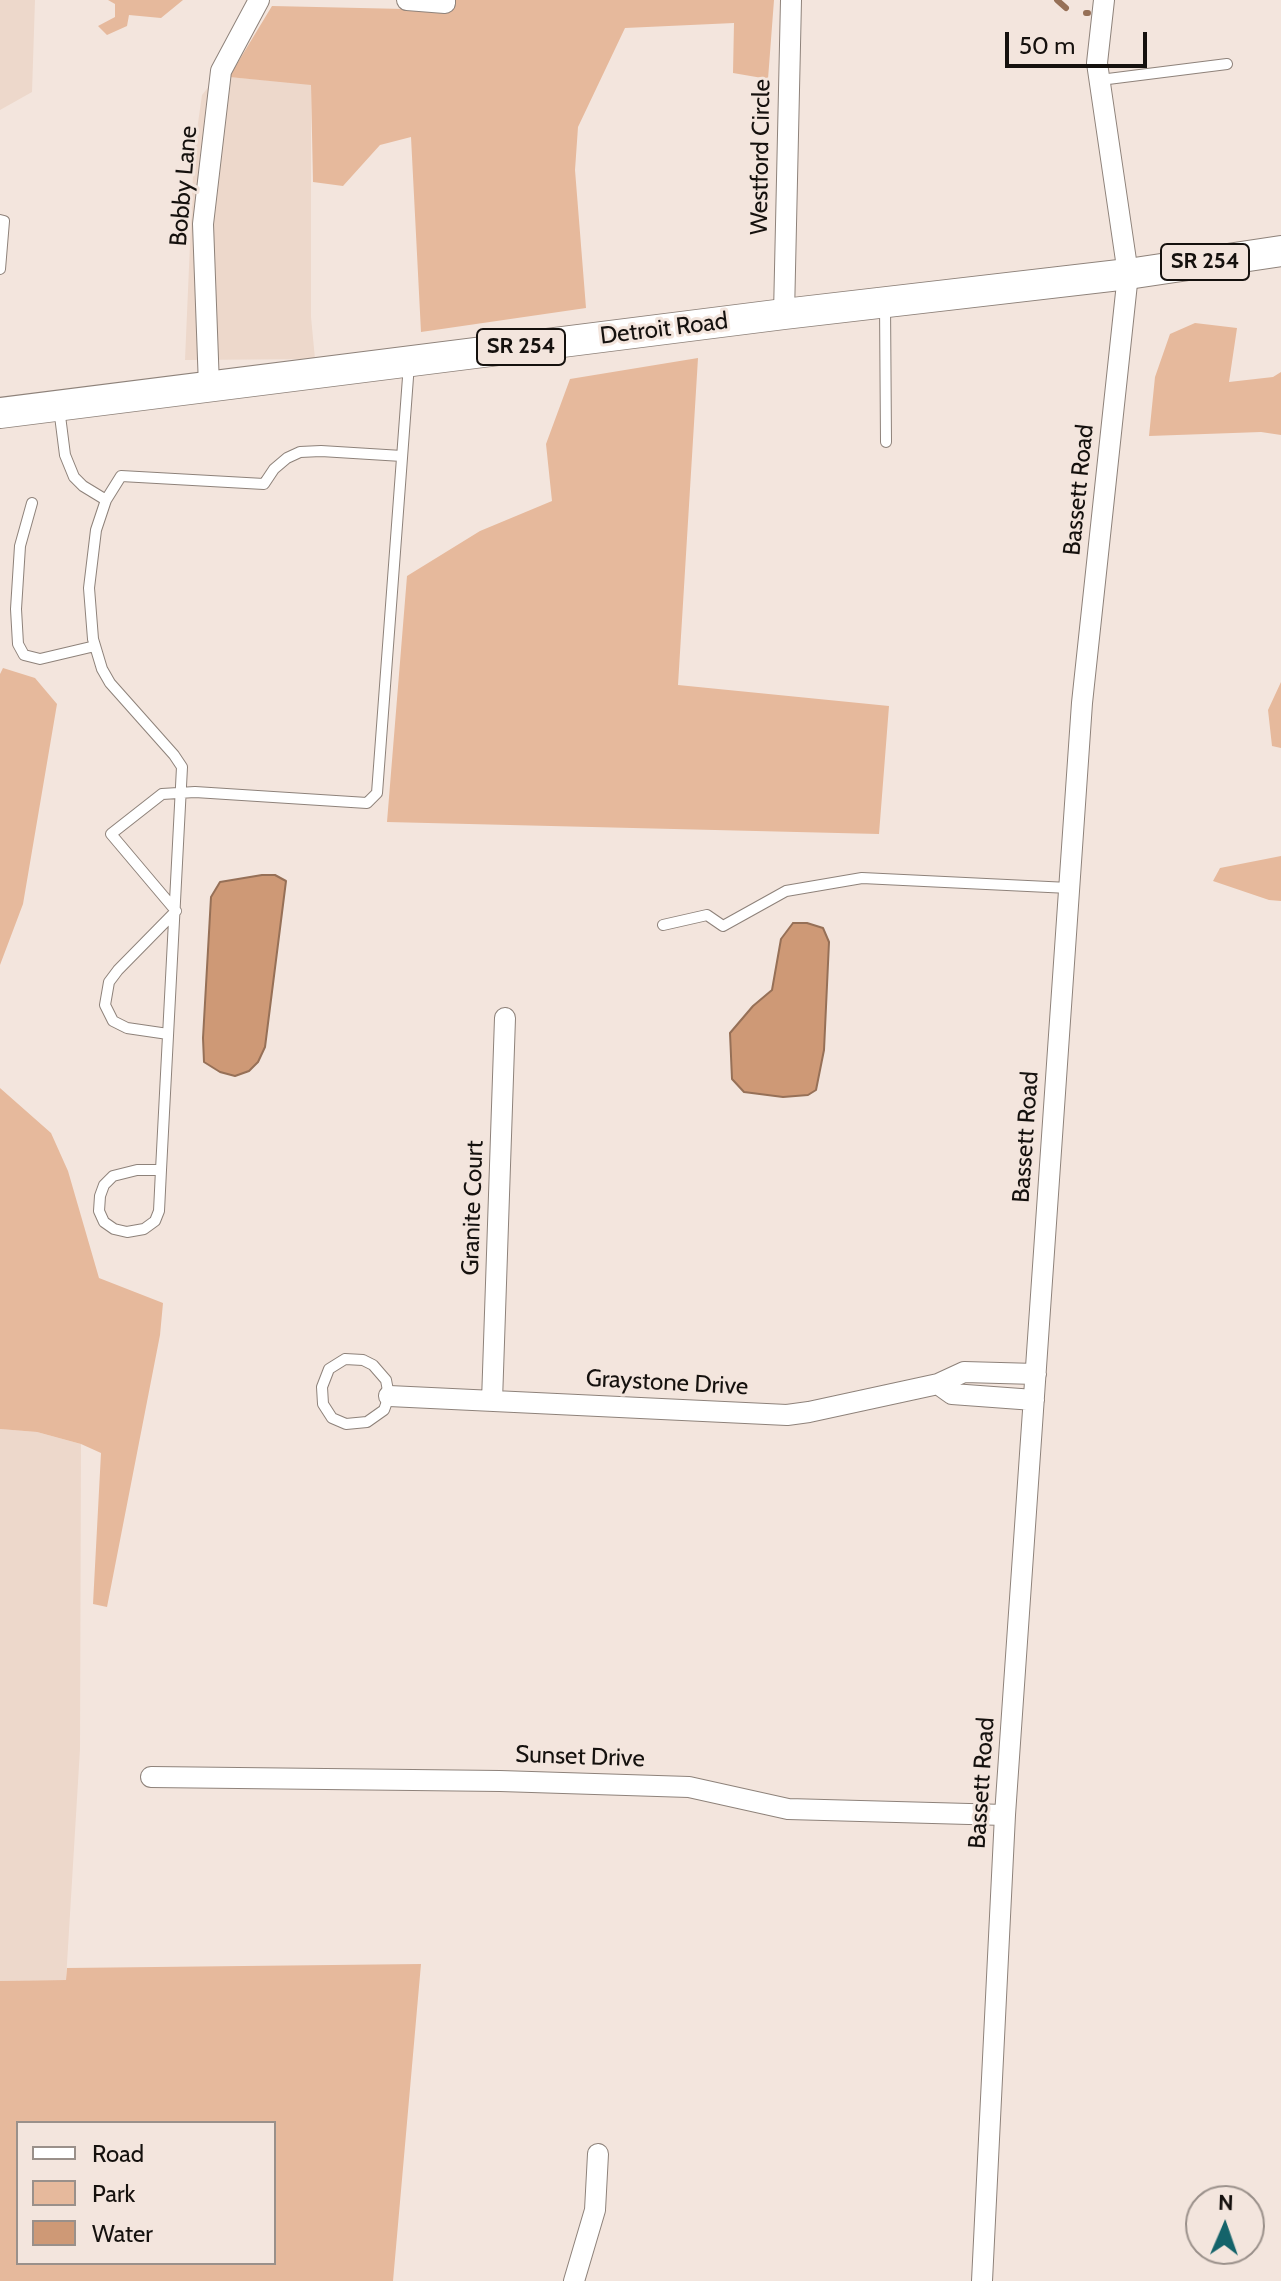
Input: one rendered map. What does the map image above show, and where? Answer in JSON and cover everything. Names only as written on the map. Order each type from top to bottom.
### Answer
[{"type":"main road","name":"Detroit Road","points":[[0,413],[1128,274],[1281,251]]},
{"type":"street","name":"Bobby Lane","points":[[209,386],[203,224],[221,71],[259,0]]},
{"type":"street","points":[[407,0],[445,3],[445,0]]},
{"type":"street","name":"Westford Circle","points":[[784,314],[791,0]]},
{"type":"street","name":"Bassett Road","points":[[982,2281],[1005,1815],[1082,703],[1128,274],[1097,63],[1104,0]]},
{"type":"street","name":"Granite Court","points":[[492,1401],[505,1018]]},
{"type":"street","name":"Graystone Drive","points":[[389,1396],[787,1415],[938,1384],[964,1372],[1036,1374]]},
{"type":"street","name":"Graystone Drive","points":[[938,1384],[952,1394],[1034,1400]]},
{"type":"street","name":"Sunset Drive","points":[[151,1777],[500,1781],[689,1787],[788,1809],[1005,1815]]},
{"type":"street","points":[[574,2281],[595,2210],[598,2154]]},
{"type":"lane","points":[[1100,80],[1227,64]]},
{"type":"lane","points":[[0,220],[4,221],[0,269]]},
{"type":"lane","points":[[885,302],[886,442]]},
{"type":"lane","points":[[176,911],[111,834],[162,794],[182,792],[367,803],[377,793],[409,362]]},
{"type":"lane","points":[[59,406],[65,455],[74,477],[106,500]]},
{"type":"lane","points":[[161,1170],[137,1170],[113,1176],[104,1185],[100,1196],[99,1211],[104,1222],[114,1229],[127,1232],[144,1229],[155,1221],[159,1211],[182,792],[182,767],[110,683],[95,646],[89,588],[96,530],[106,500],[121,476],[264,484],[274,469],[300,452],[402,456]]},
{"type":"lane","points":[[32,503],[20,546],[16,609],[18,644],[24,655],[40,659],[95,646]]},
{"type":"lane","points":[[663,925],[707,915],[723,926],[786,891],[862,878],[1069,888]]},
{"type":"lane","points":[[168,1034],[127,1028],[113,1021],[105,1005],[109,982],[118,970],[176,911]]},
{"type":"lane","points":[[345,1359],[363,1360],[373,1365],[386,1380],[389,1396],[384,1410],[367,1422],[346,1424],[332,1418],[323,1404],[322,1387],[329,1369],[345,1359]]},
{"type":"shaded area","points":[[0,0],[35,0],[32,92],[0,110]]},
{"type":"shaded area","points":[[229,77],[311,84],[311,317],[315,359],[185,360],[194,151],[202,95],[214,80]]},
{"type":"shaded area","points":[[0,1429],[37,1432],[81,1444],[80,1749],[66,1980],[0,1981]]},
{"type":"green space","points":[[108,0],[183,0],[161,18],[129,15],[127,26],[107,35],[98,26],[115,17],[115,4]]},
{"type":"green space","points":[[452,0],[774,0],[768,79],[733,73],[734,23],[625,28],[578,127],[575,170],[586,308],[421,332],[411,137],[380,145],[343,186],[313,182],[311,85],[229,77],[272,6],[449,10]]},
{"type":"green space","points":[[1195,323],[1237,328],[1229,382],[1273,377],[1281,372],[1281,435],[1261,432],[1149,436],[1155,377],[1170,334]]},
{"type":"green space","points":[[698,358],[678,685],[889,706],[879,834],[387,822],[407,576],[480,531],[552,501],[546,444],[570,379]]},
{"type":"green space","points":[[3,668],[35,678],[57,704],[23,904],[0,965],[0,674]]},
{"type":"green space","points":[[1281,682],[1281,748],[1272,746],[1268,710]]},
{"type":"green space","points":[[1281,856],[1281,901],[1269,900],[1213,881],[1220,868]]},
{"type":"green space","points":[[0,1088],[51,1133],[68,1171],[99,1278],[163,1303],[160,1335],[107,1607],[93,1604],[101,1453],[37,1432],[0,1429]]},
{"type":"green space","points":[[421,1964],[393,2281],[0,2281],[0,1981],[66,1980],[67,1968]]},
{"type":"water","points":[[275,875],[286,881],[265,1047],[258,1062],[249,1071],[235,1076],[220,1072],[204,1062],[211,897],[220,882]]},
{"type":"water","points":[[793,923],[823,928],[829,942],[824,1050],[816,1090],[808,1095],[783,1097],[744,1092],[732,1079],[730,1033],[753,1006],[772,990],[781,939]]},
{"type":"waterway","points":[[1057,0],[1066,8]]}]
